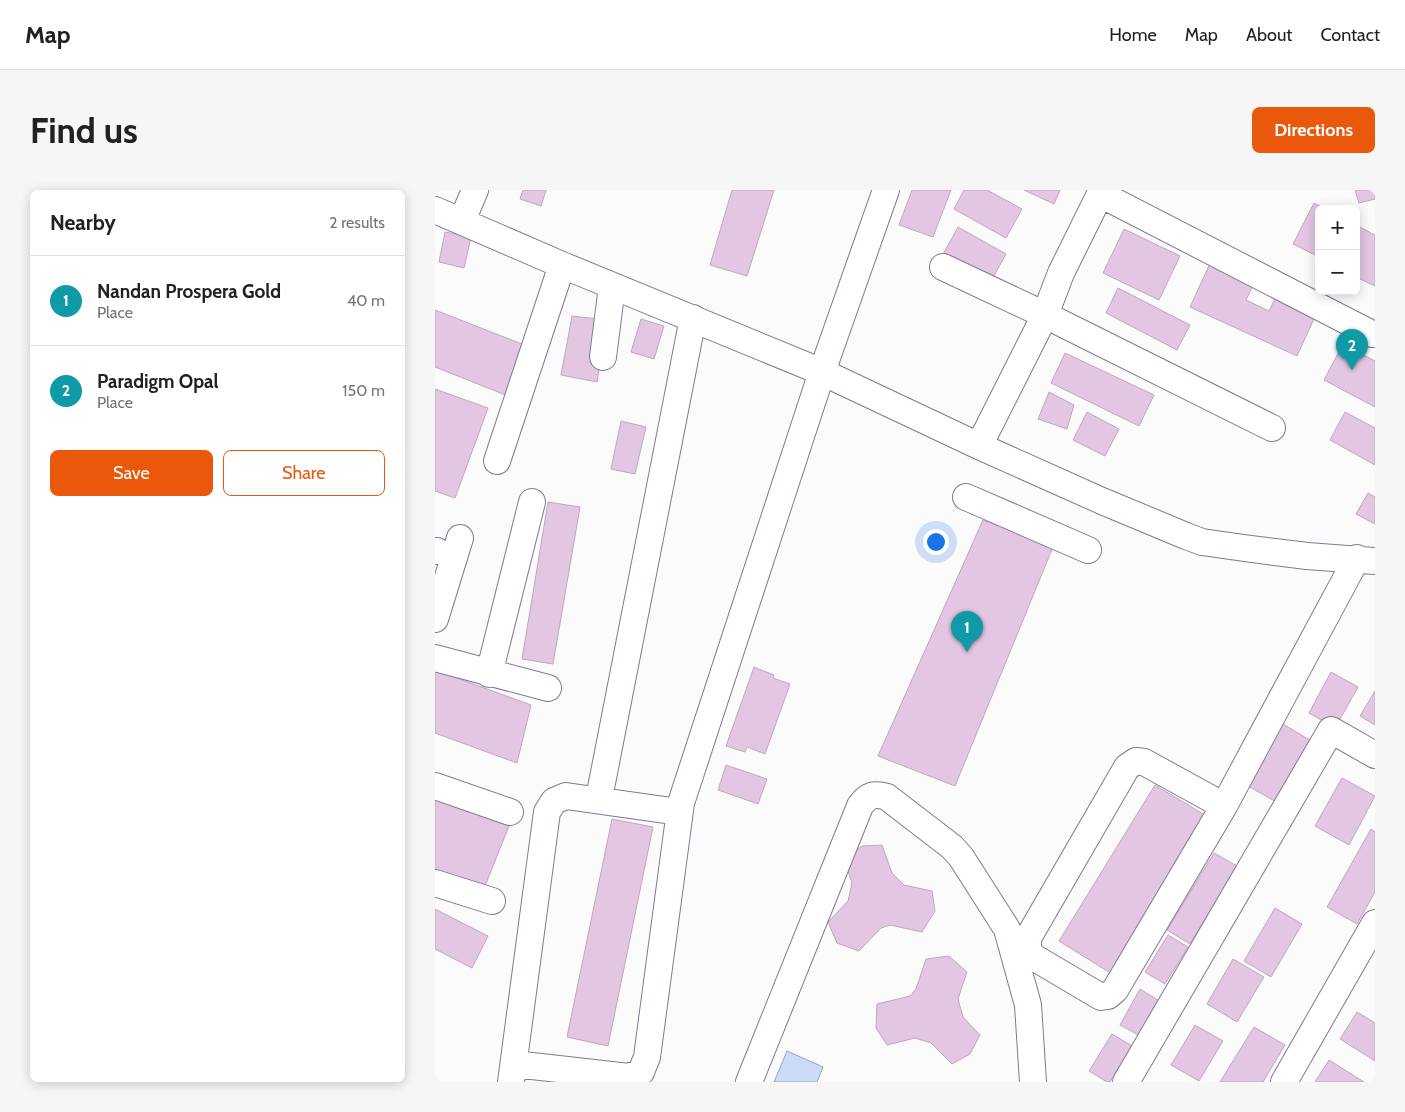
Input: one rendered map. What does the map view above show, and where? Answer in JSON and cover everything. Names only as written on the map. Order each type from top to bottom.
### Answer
[{"type":"street","points":[[462,221],[475,190]]},
{"type":"street","points":[[679,812],[565,796],[554,802],[547,812],[513,1073],[629,1077],[641,1072],[647,1056],[679,812],[822,372],[886,190]]},
{"type":"street","points":[[989,457],[1061,272],[1101,192],[1372,334]]},
{"type":"street","points":[[435,210],[612,286],[822,372],[989,457],[1098,509],[1201,542],[1307,556],[1366,560],[1224,806],[1115,990],[1108,996],[1101,997],[1035,958],[1028,951],[1028,938],[1127,767],[1135,761],[1144,762],[1224,806]]},
{"type":"street","points":[[497,461],[562,265]]},
{"type":"street","points":[[943,267],[1045,315],[1272,428]]},
{"type":"street","points":[[603,357],[612,286]]},
{"type":"street","points":[[601,788],[693,318]]},
{"type":"street","points":[[966,496],[1088,550]]},
{"type":"street","points":[[489,674],[532,502]]},
{"type":"street","points":[[435,619],[460,538]]},
{"type":"street","points":[[435,658],[489,674],[548,688]]},
{"type":"street","points":[[1126,1082],[1331,730],[1375,755]]},
{"type":"street","points":[[435,786],[510,812]]},
{"type":"street","points":[[749,1082],[861,806],[867,797],[875,794],[887,797],[952,847],[982,888],[1007,929],[1028,1005],[1033,1082]]},
{"type":"street","points":[[435,883],[492,901]]},
{"type":"street","points":[[1283,1082],[1375,923]]},
{"type":"water","points":[[787,1051],[823,1067],[817,1082],[774,1082]]},
{"type":"building","points":[[523,190],[546,190],[541,206],[520,199]]},
{"type":"building","points":[[732,190],[774,190],[747,276],[710,265]]},
{"type":"building","points":[[912,190],[951,190],[933,237],[899,225]]},
{"type":"building","points":[[964,190],[987,190],[1022,209],[1006,238],[954,209]]},
{"type":"building","points":[[1024,190],[1060,190],[1054,204]]},
{"type":"building","points":[[1355,190],[1375,190],[1375,199],[1359,203]]},
{"type":"building","points":[[1314,203],[1318,205],[1315,205],[1315,255],[1293,244]]},
{"type":"building","points":[[958,227],[1006,254],[989,285],[941,258]]},
{"type":"building","points":[[1360,227],[1375,235],[1375,286],[1360,279]]},
{"type":"building","points":[[1124,229],[1180,256],[1159,300],[1103,273]]},
{"type":"building","points":[[445,232],[471,237],[464,268],[439,262]]},
{"type":"building","points":[[1212,259],[1256,279],[1246,300],[1269,311],[1278,292],[1318,310],[1297,356],[1190,307]]},
{"type":"building","points":[[1118,288],[1190,325],[1177,350],[1106,313]]},
{"type":"building","points":[[435,310],[527,346],[508,396],[435,367]]},
{"type":"building","points":[[572,316],[607,320],[597,382],[561,375]]},
{"type":"building","points":[[641,319],[664,326],[654,359],[631,352]]},
{"type":"building","points":[[1343,344],[1375,361],[1375,407],[1324,380]]},
{"type":"building","points":[[1065,353],[1154,395],[1139,426],[1051,383]]},
{"type":"building","points":[[435,389],[488,408],[455,498],[435,491]]},
{"type":"building","points":[[1049,392],[1074,405],[1067,429],[1038,419]]},
{"type":"building","points":[[1087,412],[1119,429],[1105,456],[1073,440]]},
{"type":"building","points":[[1345,412],[1375,428],[1375,465],[1330,440]]},
{"type":"building","points":[[621,421],[646,427],[635,474],[611,469]]},
{"type":"building","points":[[1368,493],[1375,497],[1375,524],[1356,514]]},
{"type":"building","points":[[548,502],[580,507],[553,664],[522,659]]},
{"type":"building","points":[[983,520],[1053,547],[955,786],[878,756]]},
{"type":"building","points":[[754,667],[774,675],[773,678],[790,684],[765,754],[747,747],[745,752],[726,746]]},
{"type":"building","points":[[435,670],[531,705],[517,763],[435,733]]},
{"type":"building","points":[[1331,672],[1358,687],[1335,728],[1309,713]]},
{"type":"building","points":[[1375,691],[1375,725],[1360,716]]},
{"type":"building","points":[[1283,724],[1313,742],[1278,803],[1248,786]]},
{"type":"building","points":[[726,765],[767,779],[758,804],[718,790]]},
{"type":"building","points":[[1342,778],[1375,796],[1349,845],[1315,826]]},
{"type":"building","points":[[1155,785],[1208,817],[1112,974],[1059,941]]},
{"type":"building","points":[[435,796],[509,826],[483,891],[435,871]]},
{"type":"building","points":[[612,819],[653,827],[608,1046],[567,1037]]},
{"type":"building","points":[[1371,829],[1375,832],[1375,892],[1357,924],[1327,907]]},
{"type":"building","points":[[882,845],[892,873],[904,885],[932,891],[935,911],[922,932],[890,925],[881,928],[859,951],[837,943],[828,922],[848,901],[852,883],[844,859],[862,846]]},
{"type":"building","points":[[1214,853],[1237,866],[1190,944],[1167,930]]},
{"type":"building","points":[[1275,908],[1302,924],[1271,977],[1244,961]]},
{"type":"building","points":[[435,909],[488,936],[472,968],[435,949]]},
{"type":"building","points":[[1168,935],[1188,947],[1165,984],[1145,972]]},
{"type":"building","points":[[949,956],[967,972],[958,999],[963,1017],[980,1035],[970,1054],[952,1064],[931,1043],[915,1038],[887,1045],[876,1028],[877,1004],[910,996],[916,989],[926,959]]},
{"type":"building","points":[[1233,959],[1264,977],[1237,1022],[1207,1004]]},
{"type":"building","points":[[1140,989],[1163,1003],[1144,1038],[1120,1025]]},
{"type":"building","points":[[1357,1012],[1375,1023],[1375,1061],[1340,1039]]},
{"type":"building","points":[[1195,1025],[1223,1041],[1199,1081],[1171,1065]]},
{"type":"building","points":[[1254,1027],[1285,1045],[1263,1082],[1220,1082]]},
{"type":"building","points":[[1112,1034],[1132,1046],[1110,1082],[1107,1082],[1089,1071]]},
{"type":"building","points":[[1329,1060],[1364,1082],[1315,1082]]},
{"type":"place","name":"Paradigm Opal","points":[[1352,370]]},
{"type":"place","name":"Nandan Prospera Gold","points":[[967,652]]}]
